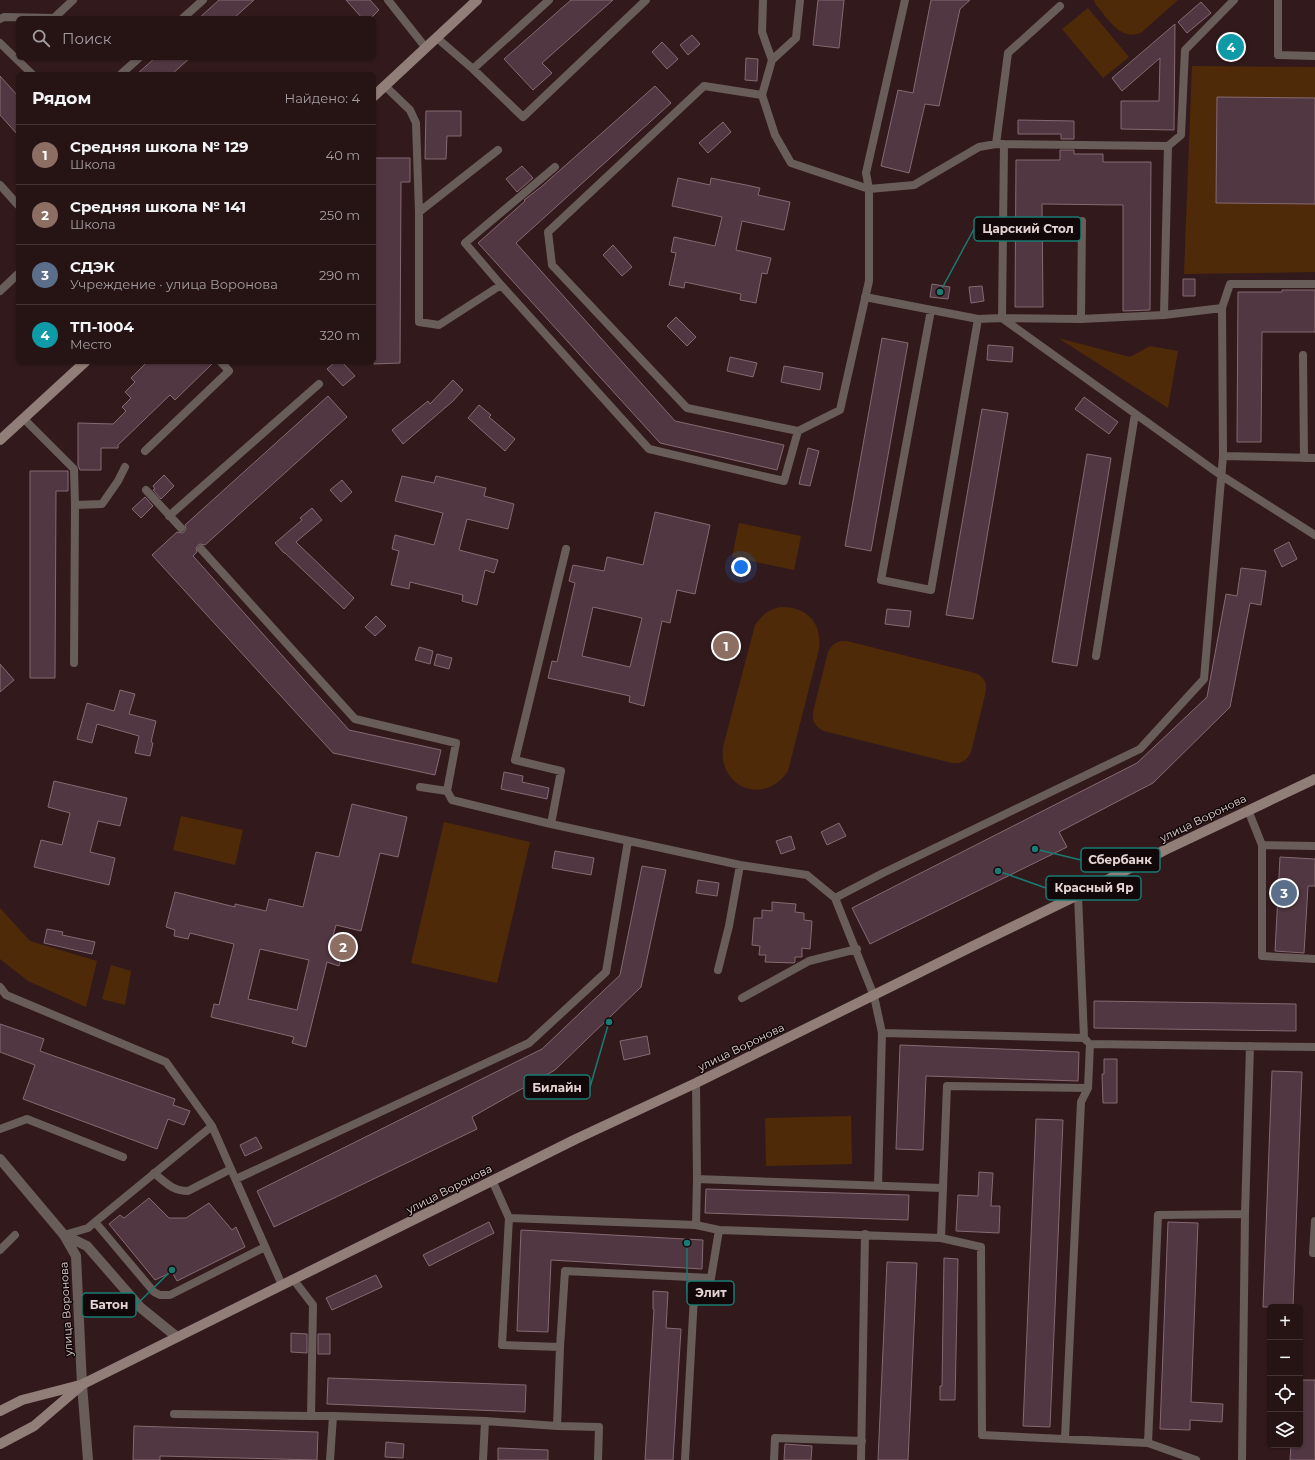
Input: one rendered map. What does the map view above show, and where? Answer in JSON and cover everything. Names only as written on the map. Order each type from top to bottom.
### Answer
[{"type":"main road","points":[[376,94],[477,0]]},
{"type":"main road","points":[[0,440],[83,364]]},
{"type":"main road","name":"улица Воронова","points":[[0,1411],[22,1400],[83,1384],[492,1180],[696,1083],[1078,895],[1165,850],[1315,778]]},
{"type":"main road","name":"улица Воронова","points":[[0,1444],[34,1426],[83,1384]]},
{"type":"street","name":"улица Воронова","points":[[0,1159],[64,1235],[76,1256],[83,1384]]},
{"type":"street","name":"улица Воронова","points":[[64,1235],[87,1246],[141,1308],[177,1337]]},
{"type":"street","points":[[83,1384],[88,1460]]},
{"type":"lane","points":[[56,16],[73,0]]},
{"type":"lane","points":[[185,16],[203,0]]},
{"type":"lane","points":[[388,0],[426,48]]},
{"type":"lane","points":[[473,69],[549,0]]},
{"type":"lane","points":[[437,38],[473,69],[523,117],[646,0]]},
{"type":"lane","points":[[763,0],[762,32],[772,60]]},
{"type":"lane","points":[[800,0],[796,38],[772,60],[762,95],[775,136],[791,163],[869,189],[914,186],[979,147],[1000,144],[1168,146],[1181,136],[1185,50],[1234,0]]},
{"type":"lane","points":[[762,95],[704,86],[548,232],[552,265],[687,408],[798,432],[840,410],[869,281],[869,189],[866,173],[905,0]]},
{"type":"lane","points":[[1278,0],[1278,56],[1315,56]]},
{"type":"lane","points":[[1002,318],[1000,144],[1008,52],[1060,6]]},
{"type":"lane","points":[[0,19],[4,17],[16,17]]},
{"type":"lane","points":[[0,43],[16,58]]},
{"type":"lane","points":[[18,60],[30,72]]},
{"type":"lane","points":[[123,72],[137,60]]},
{"type":"lane","points":[[385,86],[410,110],[416,123],[419,212],[419,322],[439,325],[501,286]]},
{"type":"lane","points":[[1164,316],[1168,146]]},
{"type":"lane","points":[[419,212],[498,150]]},
{"type":"lane","points":[[555,166],[465,243],[501,286],[649,449],[784,481],[798,432]]},
{"type":"lane","points":[[0,186],[16,203]]},
{"type":"lane","points":[[1081,319],[1082,221]]},
{"type":"lane","points":[[0,291],[16,276]]},
{"type":"lane","points":[[836,898],[883,873],[1140,749],[1204,679],[1223,456],[1222,308],[1230,284],[1315,284]]},
{"type":"lane","points":[[865,296],[978,319],[1081,319],[1164,316],[1222,308]]},
{"type":"lane","points":[[931,310],[881,580],[931,590],[978,319]]},
{"type":"lane","points":[[1002,318],[1222,476],[1315,535]]},
{"type":"lane","points":[[1303,355],[1304,458]]},
{"type":"lane","points":[[145,451],[229,371],[223,364]]},
{"type":"lane","points":[[169,516],[319,384]]},
{"type":"lane","points":[[1096,656],[1135,414]]},
{"type":"lane","points":[[24,419],[74,469],[74,663]]},
{"type":"lane","points":[[1223,456],[1315,458]]},
{"type":"lane","points":[[75,505],[102,504],[118,481],[125,467]]},
{"type":"lane","points":[[146,490],[182,528]]},
{"type":"lane","points":[[201,549],[355,719],[456,743],[447,791],[452,800],[551,824],[740,865],[807,875],[836,898],[874,996],[882,1033],[878,1185]]},
{"type":"lane","points":[[551,824],[561,771],[515,760],[566,549]]},
{"type":"lane","points":[[420,787],[447,791]]},
{"type":"lane","points":[[1248,810],[1262,845],[1262,956],[1315,959]]},
{"type":"lane","points":[[236,1179],[529,1043],[606,972],[628,841]]},
{"type":"lane","points":[[1262,845],[1315,846]]},
{"type":"lane","points":[[718,970],[729,926],[740,865]]},
{"type":"lane","points":[[1065,1438],[1081,1102],[1088,1088],[1087,1041],[1078,895]]},
{"type":"lane","points":[[742,998],[809,961],[857,949]]},
{"type":"lane","points":[[0,987],[6,995],[166,1062],[212,1126],[282,1285]]},
{"type":"lane","points":[[882,1033],[1087,1041],[1315,1047]]},
{"type":"lane","points":[[1242,1460],[1245,1214],[1250,1046]]},
{"type":"lane","points":[[696,1083],[696,1225]]},
{"type":"lane","points":[[941,1238],[946,1086],[1088,1088]]},
{"type":"lane","points":[[0,1129],[26,1119],[123,1157]]},
{"type":"lane","points":[[64,1235],[88,1228],[212,1126]]},
{"type":"lane","points":[[154,1173],[172,1188],[181,1191],[188,1191],[231,1169]]},
{"type":"lane","points":[[697,1178],[942,1188]]},
{"type":"lane","points":[[492,1180],[509,1218],[502,1345],[560,1347]]},
{"type":"lane","points":[[1148,1443],[1158,1215],[1245,1214]]},
{"type":"lane","points":[[509,1218],[696,1225],[719,1230],[865,1234],[941,1238],[981,1247],[982,1435],[1148,1443],[1196,1460]]},
{"type":"lane","points":[[1315,1221],[1313,1253],[1315,1254]]},
{"type":"lane","points":[[95,1222],[154,1292],[163,1296],[170,1295],[265,1248]]},
{"type":"lane","points":[[557,1426],[565,1271],[711,1278],[719,1230]]},
{"type":"lane","points":[[861,1460],[865,1234]]},
{"type":"lane","points":[[0,1250],[15,1235]]},
{"type":"lane","points":[[685,1460],[695,1278]]},
{"type":"lane","points":[[293,1279],[313,1305],[311,1416]]},
{"type":"lane","points":[[174,1414],[333,1416],[485,1421],[598,1427],[598,1460]]},
{"type":"lane","points":[[330,1460],[333,1416]]},
{"type":"lane","points":[[483,1460],[485,1421]]},
{"type":"lane","points":[[774,1460],[775,1438],[862,1441]]},
{"type":"shaded area","points":[[1094,0],[1178,0],[1142,32],[1134,35],[1121,32],[1116,28],[1096,5]]},
{"type":"shaded area","points":[[1088,8],[1129,57],[1103,78],[1062,29]]},
{"type":"shaded area","points":[[1192,66],[1315,67],[1315,272],[1184,274]]},
{"type":"shaded area","points":[[1058,338],[1130,357],[1150,346],[1178,351],[1168,408]]},
{"type":"shaded area","points":[[739,523],[801,536],[794,570],[732,557]]},
{"type":"shaded area","points":[[781,607],[799,610],[806,613],[811,618],[818,631],[819,649],[788,771],[778,782],[767,788],[756,790],[745,788],[735,782],[728,773],[723,761],[723,747],[755,625],[766,613]]},
{"type":"shaded area","points":[[841,641],[847,641],[975,673],[981,676],[986,685],[986,691],[971,752],[968,757],[959,763],[952,763],[824,731],[819,728],[813,719],[813,712],[828,652],[833,645]]},
{"type":"shaded area","points":[[181,816],[243,830],[235,865],[173,850]]},
{"type":"shaded area","points":[[444,822],[530,842],[497,983],[411,963]]},
{"type":"shaded area","points":[[0,908],[30,941],[97,961],[86,1007],[28,981],[0,959]]},
{"type":"shaded area","points":[[111,965],[131,971],[125,1005],[102,999]]},
{"type":"shaded area","points":[[851,1116],[852,1164],[766,1166],[765,1118]]},
{"type":"building","points":[[219,0],[254,0],[236,16],[201,16]]},
{"type":"building","points":[[346,0],[370,0],[379,10],[373,16],[360,16]]},
{"type":"building","points":[[571,0],[613,0],[542,63],[552,73],[533,90],[504,59]]},
{"type":"building","points":[[818,0],[844,0],[839,48],[813,45]]},
{"type":"building","points":[[931,0],[970,0],[960,9],[939,106],[925,104],[909,173],[881,166],[898,90],[913,93]]},
{"type":"building","points":[[1201,2],[1211,13],[1187,33],[1178,22]]},
{"type":"building","points":[[1175,24],[1174,130],[1121,129],[1121,101],[1159,101],[1160,58],[1122,91],[1112,78]]},
{"type":"building","points":[[692,35],[700,44],[688,55],[680,45]]},
{"type":"building","points":[[1225,36],[1238,36],[1238,58],[1225,58]]},
{"type":"building","points":[[662,42],[678,59],[667,69],[652,52]]},
{"type":"building","points":[[746,58],[758,59],[757,81],[745,80]]},
{"type":"building","points":[[153,60],[188,60],[174,72],[139,72]]},
{"type":"building","points":[[0,76],[16,94],[16,133],[0,115]]},
{"type":"building","points":[[655,86],[671,103],[516,243],[675,421],[784,445],[777,470],[660,443],[478,243],[525,201],[524,200],[541,187]]},
{"type":"building","points":[[1217,97],[1315,98],[1315,204],[1216,203]]},
{"type":"building","points":[[426,111],[461,111],[461,136],[447,136],[446,159],[425,159]]},
{"type":"building","points":[[1018,120],[1074,121],[1074,139],[1061,139],[1061,134],[1018,134]]},
{"type":"building","points":[[723,122],[731,132],[708,153],[699,143]]},
{"type":"building","points":[[1060,150],[1074,150],[1074,154],[1103,154],[1103,162],[1151,162],[1150,310],[1123,311],[1123,205],[1042,204],[1043,307],[1015,307],[1016,160],[1060,160]]},
{"type":"building","points":[[376,158],[410,158],[410,182],[401,182],[400,363],[376,364]]},
{"type":"building","points":[[522,166],[533,178],[517,192],[506,179]]},
{"type":"building","points":[[678,178],[710,185],[711,178],[760,188],[758,195],[790,202],[784,230],[742,221],[736,250],[771,258],[767,274],[762,273],[756,303],[740,300],[741,294],[685,282],[684,288],[669,285],[676,253],[671,252],[674,237],[715,246],[722,217],[672,206]]},
{"type":"building","points":[[613,245],[632,267],[622,276],[603,255]]},
{"type":"building","points":[[1183,279],[1195,279],[1195,296],[1183,296]]},
{"type":"building","points":[[932,284],[950,287],[948,299],[930,297]]},
{"type":"building","points":[[982,286],[984,301],[971,303],[969,287]]},
{"type":"building","points":[[1282,290],[1315,290],[1315,332],[1262,332],[1261,442],[1237,442],[1238,292],[1282,292]]},
{"type":"building","points":[[676,317],[696,337],[687,346],[667,326]]},
{"type":"building","points":[[882,338],[908,343],[871,551],[845,546]]},
{"type":"building","points":[[988,345],[1013,347],[1012,362],[987,360]]},
{"type":"building","points":[[730,357],[757,363],[753,377],[727,371]]},
{"type":"building","points":[[145,364],[212,364],[175,400],[170,395],[118,445],[118,448],[101,448],[101,470],[80,470],[78,465],[78,423],[113,424],[126,411],[122,407],[131,398],[125,392],[135,382],[131,378]]},
{"type":"building","points":[[333,364],[344,364],[355,376],[343,386],[327,369]]},
{"type":"building","points":[[784,366],[823,373],[820,390],[781,382]]},
{"type":"building","points":[[453,380],[463,390],[453,401],[403,444],[392,430],[428,401],[430,404]]},
{"type":"building","points":[[328,396],[347,417],[205,545],[198,545],[196,548],[197,552],[193,556],[349,730],[441,750],[435,775],[333,753],[152,555],[177,532],[184,532],[186,529],[185,525]]},
{"type":"building","points":[[1084,397],[1118,422],[1109,434],[1075,409]]},
{"type":"building","points":[[479,405],[491,415],[489,417],[515,439],[505,451],[468,418]]},
{"type":"building","points":[[982,409],[1008,413],[973,619],[946,615]]},
{"type":"building","points":[[808,448],[819,451],[810,486],[799,484]]},
{"type":"building","points":[[1087,454],[1111,458],[1077,666],[1052,662]]},
{"type":"building","points":[[30,471],[68,471],[68,491],[56,491],[55,678],[30,678]]},
{"type":"building","points":[[164,475],[174,486],[161,499],[153,490],[155,489],[153,486]]},
{"type":"building","points":[[402,476],[434,483],[436,476],[486,488],[484,496],[514,504],[508,529],[467,519],[459,550],[498,560],[494,573],[485,570],[477,605],[462,601],[463,595],[410,582],[409,589],[391,585],[399,551],[392,549],[395,535],[434,545],[443,513],[395,501]]},
{"type":"building","points":[[342,480],[352,492],[341,502],[330,490]]},
{"type":"building","points":[[145,497],[153,506],[141,518],[132,509]]},
{"type":"building","points":[[312,508],[322,520],[296,542],[354,598],[344,609],[275,543],[302,520],[300,518]]},
{"type":"building","points":[[655,512],[710,525],[695,594],[677,590],[670,623],[662,621],[644,706],[629,702],[630,696],[548,678],[552,661],[557,662],[575,583],[569,581],[573,565],[604,571],[607,557],[643,565]],"holes":[[[593,607],[642,618],[630,667],[582,656]]]},
{"type":"building","points":[[1289,542],[1297,559],[1282,567],[1274,550]]},
{"type":"building","points":[[1241,568],[1266,571],[1261,605],[1250,603],[1230,707],[1153,783],[1059,832],[1067,847],[870,944],[852,908],[1137,763],[1207,697],[1226,594],[1237,596]]},
{"type":"building","points":[[887,609],[911,611],[909,627],[885,624]]},
{"type":"building","points":[[376,616],[386,626],[375,636],[365,627]]},
{"type":"building","points":[[419,647],[433,651],[430,664],[415,660]]},
{"type":"building","points":[[437,654],[452,658],[449,669],[434,665]]},
{"type":"building","points":[[0,664],[14,680],[0,692]]},
{"type":"building","points":[[120,690],[135,694],[129,714],[156,721],[151,742],[153,743],[150,756],[135,753],[139,736],[97,724],[92,743],[77,739],[87,703],[114,711]]},
{"type":"building","points":[[504,772],[523,776],[522,782],[549,788],[547,799],[501,789]]},
{"type":"building","points":[[54,781],[127,798],[120,826],[98,821],[90,852],[115,858],[109,885],[34,867],[41,840],[62,845],[70,813],[48,807]]},
{"type":"building","points":[[352,804],[407,817],[398,857],[380,853],[361,931],[336,925],[330,947],[343,950],[339,966],[327,962],[306,1047],[292,1043],[294,1037],[211,1017],[214,1004],[219,1005],[234,944],[190,933],[188,939],[174,936],[175,930],[166,927],[175,892],[235,907],[235,904],[266,911],[269,899],[303,907],[316,852],[339,857]],"holes":[[[260,949],[309,960],[297,1010],[248,999]]]},
{"type":"building","points":[[839,823],[846,836],[827,845],[821,832]]},
{"type":"building","points":[[791,836],[795,849],[781,854],[776,841]]},
{"type":"building","points":[[555,851],[594,858],[591,875],[552,868]]},
{"type":"building","points":[[1280,857],[1315,859],[1315,886],[1308,886],[1304,953],[1275,951]]},
{"type":"building","points":[[642,866],[666,870],[641,987],[555,1070],[472,1117],[477,1129],[274,1227],[257,1191],[542,1049],[620,975]]},
{"type":"building","points":[[698,880],[719,883],[717,896],[696,893]]},
{"type":"building","points":[[772,902],[796,904],[795,912],[804,913],[804,920],[812,921],[810,949],[802,948],[802,957],[795,957],[794,963],[765,962],[766,955],[759,955],[760,946],[752,945],[754,918],[762,918],[762,910],[772,911]]},
{"type":"building","points":[[47,929],[63,932],[62,935],[95,942],[92,954],[44,943]]},
{"type":"building","points":[[1094,1001],[1296,1004],[1296,1031],[1094,1028]]},
{"type":"building","points":[[0,1024],[44,1039],[40,1051],[175,1099],[173,1105],[190,1111],[184,1125],[168,1119],[157,1149],[23,1099],[35,1065],[0,1052]]},
{"type":"building","points":[[647,1036],[650,1054],[624,1060],[620,1041]]},
{"type":"building","points":[[900,1045],[1079,1052],[1078,1081],[926,1076],[923,1150],[896,1149]]},
{"type":"building","points":[[1104,1059],[1117,1059],[1117,1103],[1103,1103],[1102,1074],[1104,1074]]},
{"type":"building","points":[[1272,1071],[1302,1072],[1293,1304],[1267,1304],[1267,1307],[1263,1307]]},
{"type":"building","points":[[1036,1119],[1063,1120],[1050,1427],[1023,1426]]},
{"type":"building","points":[[256,1137],[262,1148],[245,1156],[240,1145]]},
{"type":"building","points":[[979,1172],[993,1173],[991,1206],[1000,1206],[999,1233],[956,1231],[958,1195],[978,1196]]},
{"type":"building","points":[[706,1189],[909,1195],[908,1220],[705,1213]]},
{"type":"building","points":[[149,1198],[169,1218],[186,1218],[209,1203],[232,1230],[236,1227],[245,1247],[177,1281],[172,1272],[155,1280],[109,1224],[120,1215],[124,1218]]},
{"type":"building","points":[[489,1222],[494,1233],[429,1266],[423,1255]]},
{"type":"building","points":[[1168,1222],[1198,1223],[1191,1402],[1223,1404],[1222,1422],[1190,1420],[1190,1430],[1160,1429]]},
{"type":"building","points":[[521,1230],[703,1240],[702,1269],[551,1260],[548,1332],[517,1331]]},
{"type":"building","points":[[944,1258],[958,1259],[955,1400],[940,1400],[940,1386],[942,1386]]},
{"type":"building","points":[[887,1262],[917,1263],[908,1460],[878,1460]]},
{"type":"building","points":[[376,1275],[382,1287],[332,1310],[326,1298]]},
{"type":"building","points":[[653,1291],[668,1292],[666,1328],[681,1329],[673,1460],[645,1460],[654,1309]]},
{"type":"building","points":[[291,1333],[307,1334],[307,1353],[291,1352]]},
{"type":"building","points":[[318,1334],[330,1334],[330,1354],[318,1354]]},
{"type":"building","points":[[328,1378],[526,1385],[525,1412],[327,1404]]},
{"type":"building","points":[[1303,1380],[1315,1380],[1315,1460],[1290,1460],[1291,1448],[1303,1448]]},
{"type":"building","points":[[134,1426],[318,1432],[317,1460],[160,1456],[160,1460],[133,1460]]},
{"type":"building","points":[[386,1442],[404,1444],[403,1458],[385,1457]]},
{"type":"building","points":[[785,1444],[812,1446],[811,1460],[784,1460]]},
{"type":"building","points":[[498,1448],[548,1450],[548,1460],[498,1460]]},
{"type":"place","name":"ТП-1004","points":[[1231,47]]},
{"type":"place","name":"Царский Стол","points":[[940,292]]},
{"type":"place","name":"Средняя школа № 129","points":[[726,646]]},
{"type":"place","name":"Сбербанк","points":[[1035,849]]},
{"type":"place","name":"Красный Яр","points":[[998,871]]},
{"type":"place","name":"СДЭК","points":[[1284,893]]},
{"type":"place","name":"Средняя школа № 141","points":[[343,947]]},
{"type":"place","name":"Билайн","points":[[609,1022]]},
{"type":"place","name":"Элит","points":[[687,1243]]},
{"type":"place","name":"Батон","points":[[172,1270]]}]
